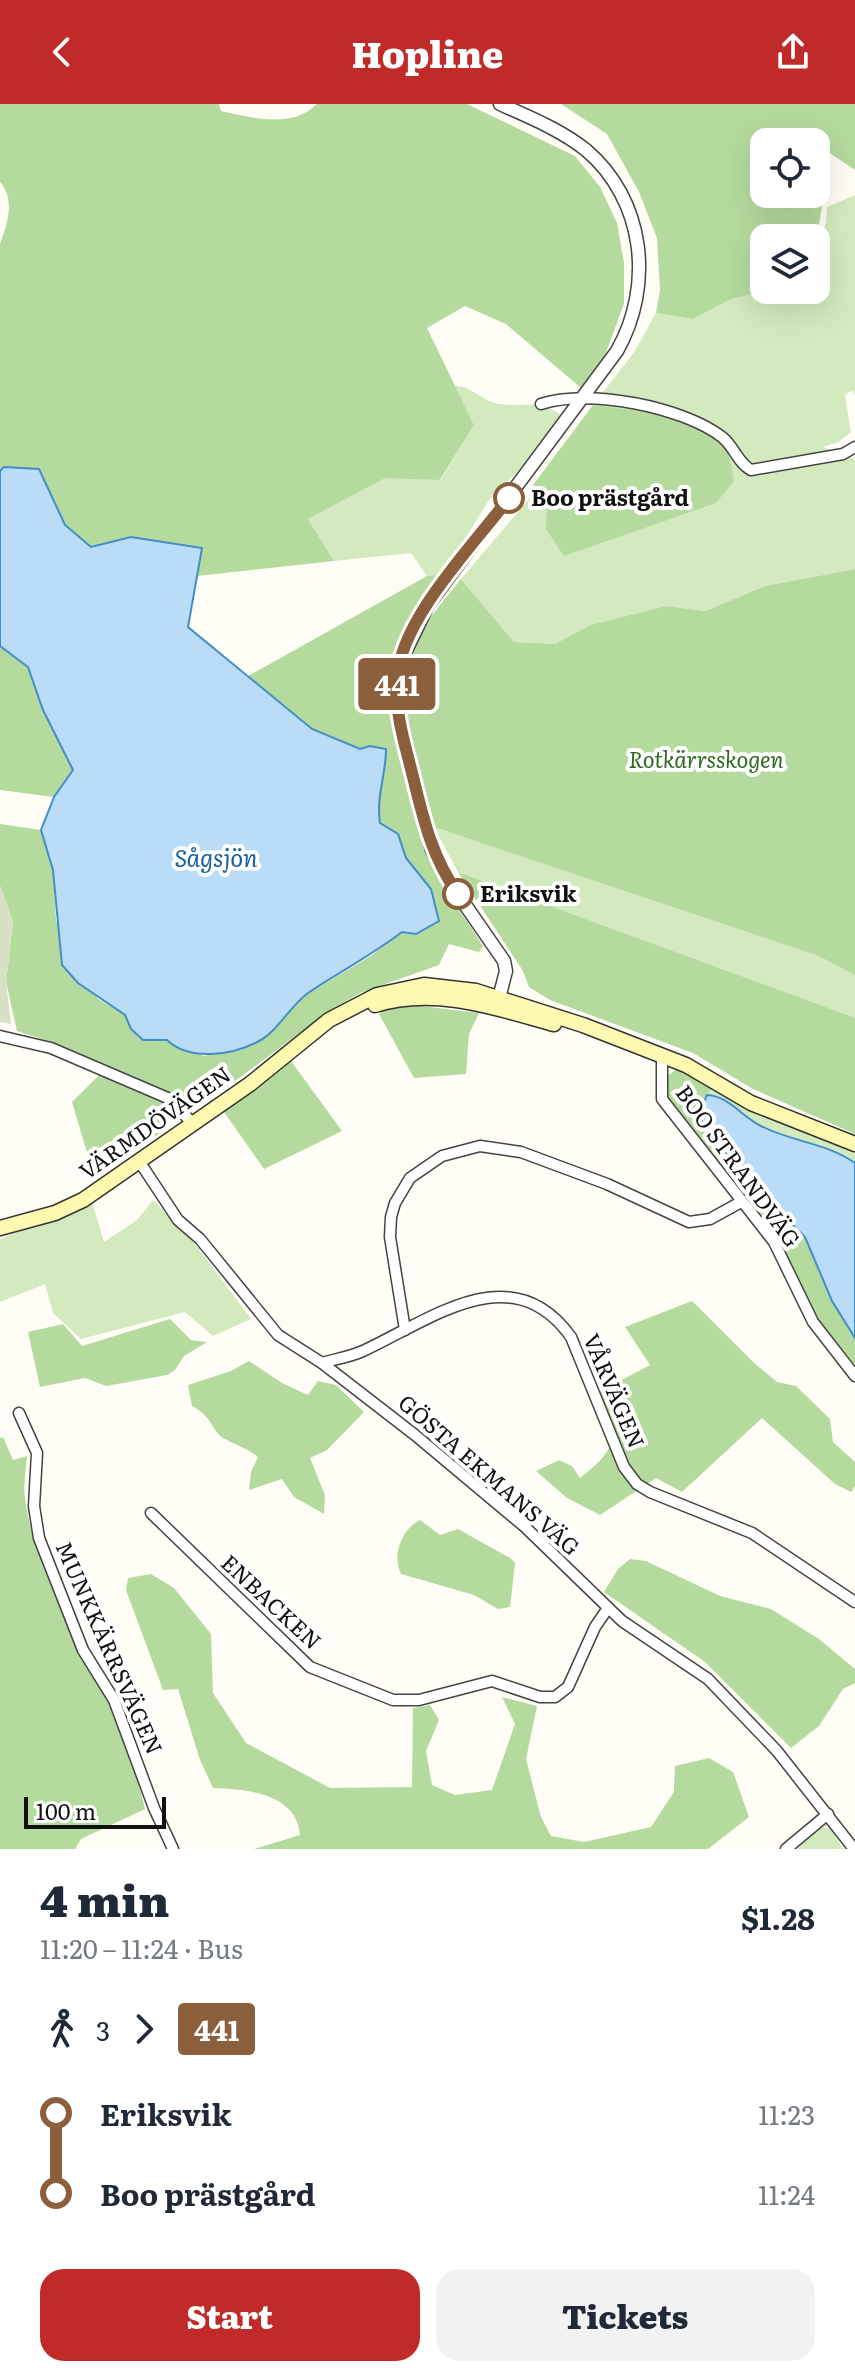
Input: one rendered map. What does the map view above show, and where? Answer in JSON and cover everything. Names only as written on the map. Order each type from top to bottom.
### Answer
[{"type":"main road","name":"VÄRMDÖVÄGEN","points":[[0,1228],[70,1206],[193,1124],[329,1020],[360,1002],[397,989],[443,986],[658,1054],[751,1103],[855,1144]]},
{"type":"street","points":[[498,1003],[506,971],[504,961],[448,880],[429,838],[398,711],[399,665],[428,605],[624,340],[635,309],[640,270],[634,226],[614,184],[585,150],[551,128],[500,104]]},
{"type":"street","points":[[541,404],[562,397],[584,398],[639,405],[697,423],[726,440],[751,470],[843,454],[855,447]]},
{"type":"street","points":[[0,1036],[51,1048],[170,1099],[193,1124]]},
{"type":"street","name":"BOO STRANDVÄG","points":[[658,1054],[662,1099],[774,1242],[813,1322],[855,1376]]},
{"type":"street","points":[[405,1330],[390,1237],[391,1217],[410,1178],[442,1156],[480,1146],[521,1152],[607,1184],[689,1222],[710,1219],[741,1202]]},
{"type":"street","name":"GÖSTA EKMANS VÄG","points":[[139,1161],[178,1220],[200,1239],[262,1320],[278,1335],[322,1363],[525,1527],[608,1608],[661,1649],[708,1679],[777,1751],[854,1849]]},
{"type":"street","name":"VÅRVÄGEN","points":[[322,1363],[359,1353],[462,1304],[494,1295],[522,1299],[546,1310],[571,1337],[624,1467],[637,1484],[752,1533],[855,1602]]},
{"type":"street","name":"MUNKKÄRRSVÄGEN","points":[[19,1413],[37,1453],[34,1506],[39,1538],[83,1650],[114,1700],[154,1808],[173,1849]]},
{"type":"street","name":"ENBACKEN","points":[[151,1513],[310,1667],[327,1677],[393,1700],[419,1700],[492,1681],[540,1697],[555,1697],[568,1687],[595,1627],[608,1608]]},
{"type":"street","points":[[786,1849],[828,1814]]},
{"type":"green space","points":[[0,104],[219,104],[221,111],[271,120],[296,117],[317,104],[467,104],[575,156],[600,187],[617,223],[624,263],[624,304],[605,355],[581,388],[506,324],[465,306],[427,328],[474,425],[440,480],[385,478],[308,519],[334,561],[197,576],[201,548],[91,547],[65,525],[39,469],[4,467],[0,471],[0,244],[9,204],[0,182]]},
{"type":"green space","points":[[561,104],[855,104],[855,170],[830,153],[830,128],[750,128],[750,208],[822,208],[819,224],[750,224],[750,295],[731,299],[693,319],[656,313],[660,290],[657,238],[639,192],[607,134]]},
{"type":"green space","points":[[855,195],[855,395],[852,390],[845,395],[851,432],[839,442],[823,447],[855,459],[855,569],[765,586],[705,611],[666,606],[590,625],[555,644],[514,642],[461,579],[529,499],[533,485],[547,493],[546,529],[655,414],[593,405],[635,351],[656,313],[693,319],[731,299],[750,295],[750,304],[830,304],[830,224],[826,224],[827,208]]},
{"type":"green space","points":[[455,386],[495,403],[538,405],[562,416],[529,460],[489,500],[443,574],[427,576],[411,553],[334,561],[308,519],[385,477],[441,480],[474,425]]},
{"type":"green space","points":[[593,405],[646,412],[702,429],[726,450],[734,481],[716,503],[564,556],[546,529],[547,493],[533,485]]},
{"type":"green space","name":"Rotkärrsskogen","points":[[855,569],[855,975],[819,956],[434,827],[409,730],[406,680],[420,634],[461,579],[514,642],[555,644],[590,625],[666,606],[705,611],[765,586]]},
{"type":"green space","points":[[443,574],[397,647],[391,693],[399,755],[415,816],[443,884],[483,946],[479,952],[449,944],[439,965],[360,993],[329,1011],[227,1087],[203,1092],[187,1101],[54,1043],[17,1031],[6,982],[13,922],[0,886],[0,824],[41,830],[53,870],[56,920],[98,999],[125,1015],[131,1029],[143,1040],[167,1040],[204,1056],[260,1041],[306,995],[372,955],[402,931],[416,934],[439,920],[423,880],[403,854],[393,834],[380,823],[379,804],[386,749],[370,746],[360,749],[312,729],[248,676],[427,576]]},
{"type":"green space","points":[[0,646],[28,667],[43,710],[73,771],[54,797],[0,790]]},
{"type":"green space","points":[[434,827],[819,955],[855,833],[855,1134],[832,1121],[807,1001],[458,872]]},
{"type":"green space","points":[[458,872],[855,1018],[855,1134],[753,1089],[693,1053],[550,1000],[529,987],[523,971]]},
{"type":"green space","points":[[0,886],[13,922],[6,982],[11,1024],[0,1022]]},
{"type":"green space","points":[[404,1004],[479,1013],[469,1034],[466,1074],[414,1078],[379,1014],[387,1008]]},
{"type":"green space","points":[[291,1061],[342,1131],[264,1169],[224,1112]]},
{"type":"green space","points":[[677,1069],[711,1088],[701,1105],[756,1190],[805,1237],[832,1301],[855,1338],[855,1371],[816,1317],[782,1245],[666,1098],[667,1076]]},
{"type":"green space","points":[[100,1074],[167,1102],[177,1110],[162,1132],[94,1176],[72,1102]]},
{"type":"green space","points":[[711,1088],[855,1151],[855,1163],[833,1151],[761,1126],[729,1103],[707,1095]]},
{"type":"green space","points":[[153,1200],[195,1244],[251,1319],[213,1336],[185,1312],[81,1339],[53,1313],[45,1284],[0,1302],[0,1239],[92,1202],[104,1242],[137,1220]]},
{"type":"green space","points":[[692,1301],[753,1362],[777,1382],[796,1386],[830,1419],[833,1442],[855,1462],[855,1486],[851,1492],[835,1484],[762,1418],[682,1492],[656,1478],[600,1515],[567,1498],[536,1471],[559,1460],[572,1466],[580,1478],[603,1458],[611,1440],[611,1431],[597,1393],[650,1365],[625,1327]]},
{"type":"green space","points":[[170,1319],[191,1340],[207,1342],[184,1356],[175,1370],[167,1375],[106,1386],[85,1378],[40,1387],[28,1332],[63,1324],[82,1346]]},
{"type":"green space","points":[[249,1361],[282,1383],[308,1395],[318,1381],[336,1385],[364,1412],[327,1450],[310,1458],[325,1495],[324,1514],[294,1497],[282,1479],[249,1490],[251,1472],[258,1457],[223,1438],[192,1406],[188,1385],[231,1371]]},
{"type":"green space","points":[[3,1437],[13,1460],[27,1456],[25,1499],[39,1555],[62,1610],[121,1725],[145,1809],[81,1839],[75,1849],[0,1849],[0,1438]]},
{"type":"green space","points":[[420,1520],[440,1535],[458,1529],[510,1558],[515,1563],[510,1607],[498,1609],[474,1595],[401,1574],[398,1567],[400,1544],[413,1524]]},
{"type":"green space","points":[[630,1559],[646,1561],[720,1596],[771,1609],[819,1639],[855,1669],[855,1683],[843,1689],[819,1726],[791,1748],[705,1662],[604,1592],[618,1569]]},
{"type":"green space","points":[[151,1574],[174,1588],[211,1634],[213,1693],[246,1743],[330,1788],[412,1787],[413,1708],[430,1705],[439,1720],[426,1751],[432,1785],[455,1795],[492,1790],[515,1724],[502,1697],[537,1706],[526,1759],[541,1817],[551,1836],[584,1842],[651,1827],[674,1792],[675,1766],[709,1758],[733,1772],[749,1817],[708,1849],[254,1849],[300,1835],[297,1821],[290,1810],[267,1796],[213,1788],[200,1760],[178,1689],[163,1690],[126,1590],[128,1578]]},
{"type":"green space","points":[[822,1827],[831,1829],[843,1849],[799,1849],[796,1845]]},
{"type":"water","name":"Sågsjön","points":[[4,467],[39,469],[65,525],[91,547],[131,537],[202,548],[188,627],[312,729],[360,749],[370,746],[386,749],[379,803],[380,823],[398,834],[406,858],[431,889],[439,921],[416,934],[402,932],[308,993],[266,1037],[223,1053],[198,1054],[176,1047],[167,1040],[143,1040],[131,1029],[125,1015],[78,983],[62,965],[53,870],[41,830],[54,797],[73,770],[43,710],[28,667],[0,646],[0,471]]},
{"type":"water","points":[[707,1095],[729,1103],[761,1126],[833,1151],[855,1163],[855,1338],[832,1301],[805,1237],[756,1190],[698,1116]]},
{"type":"bus line","name":"441","points":[[458,894],[439,865],[425,826],[398,711],[399,665],[403,650],[428,605],[509,498]]},
{"type":"place","name":"Boo prästgård","points":[[509,498]]},
{"type":"place","name":"Eriksvik","points":[[458,894]]}]
